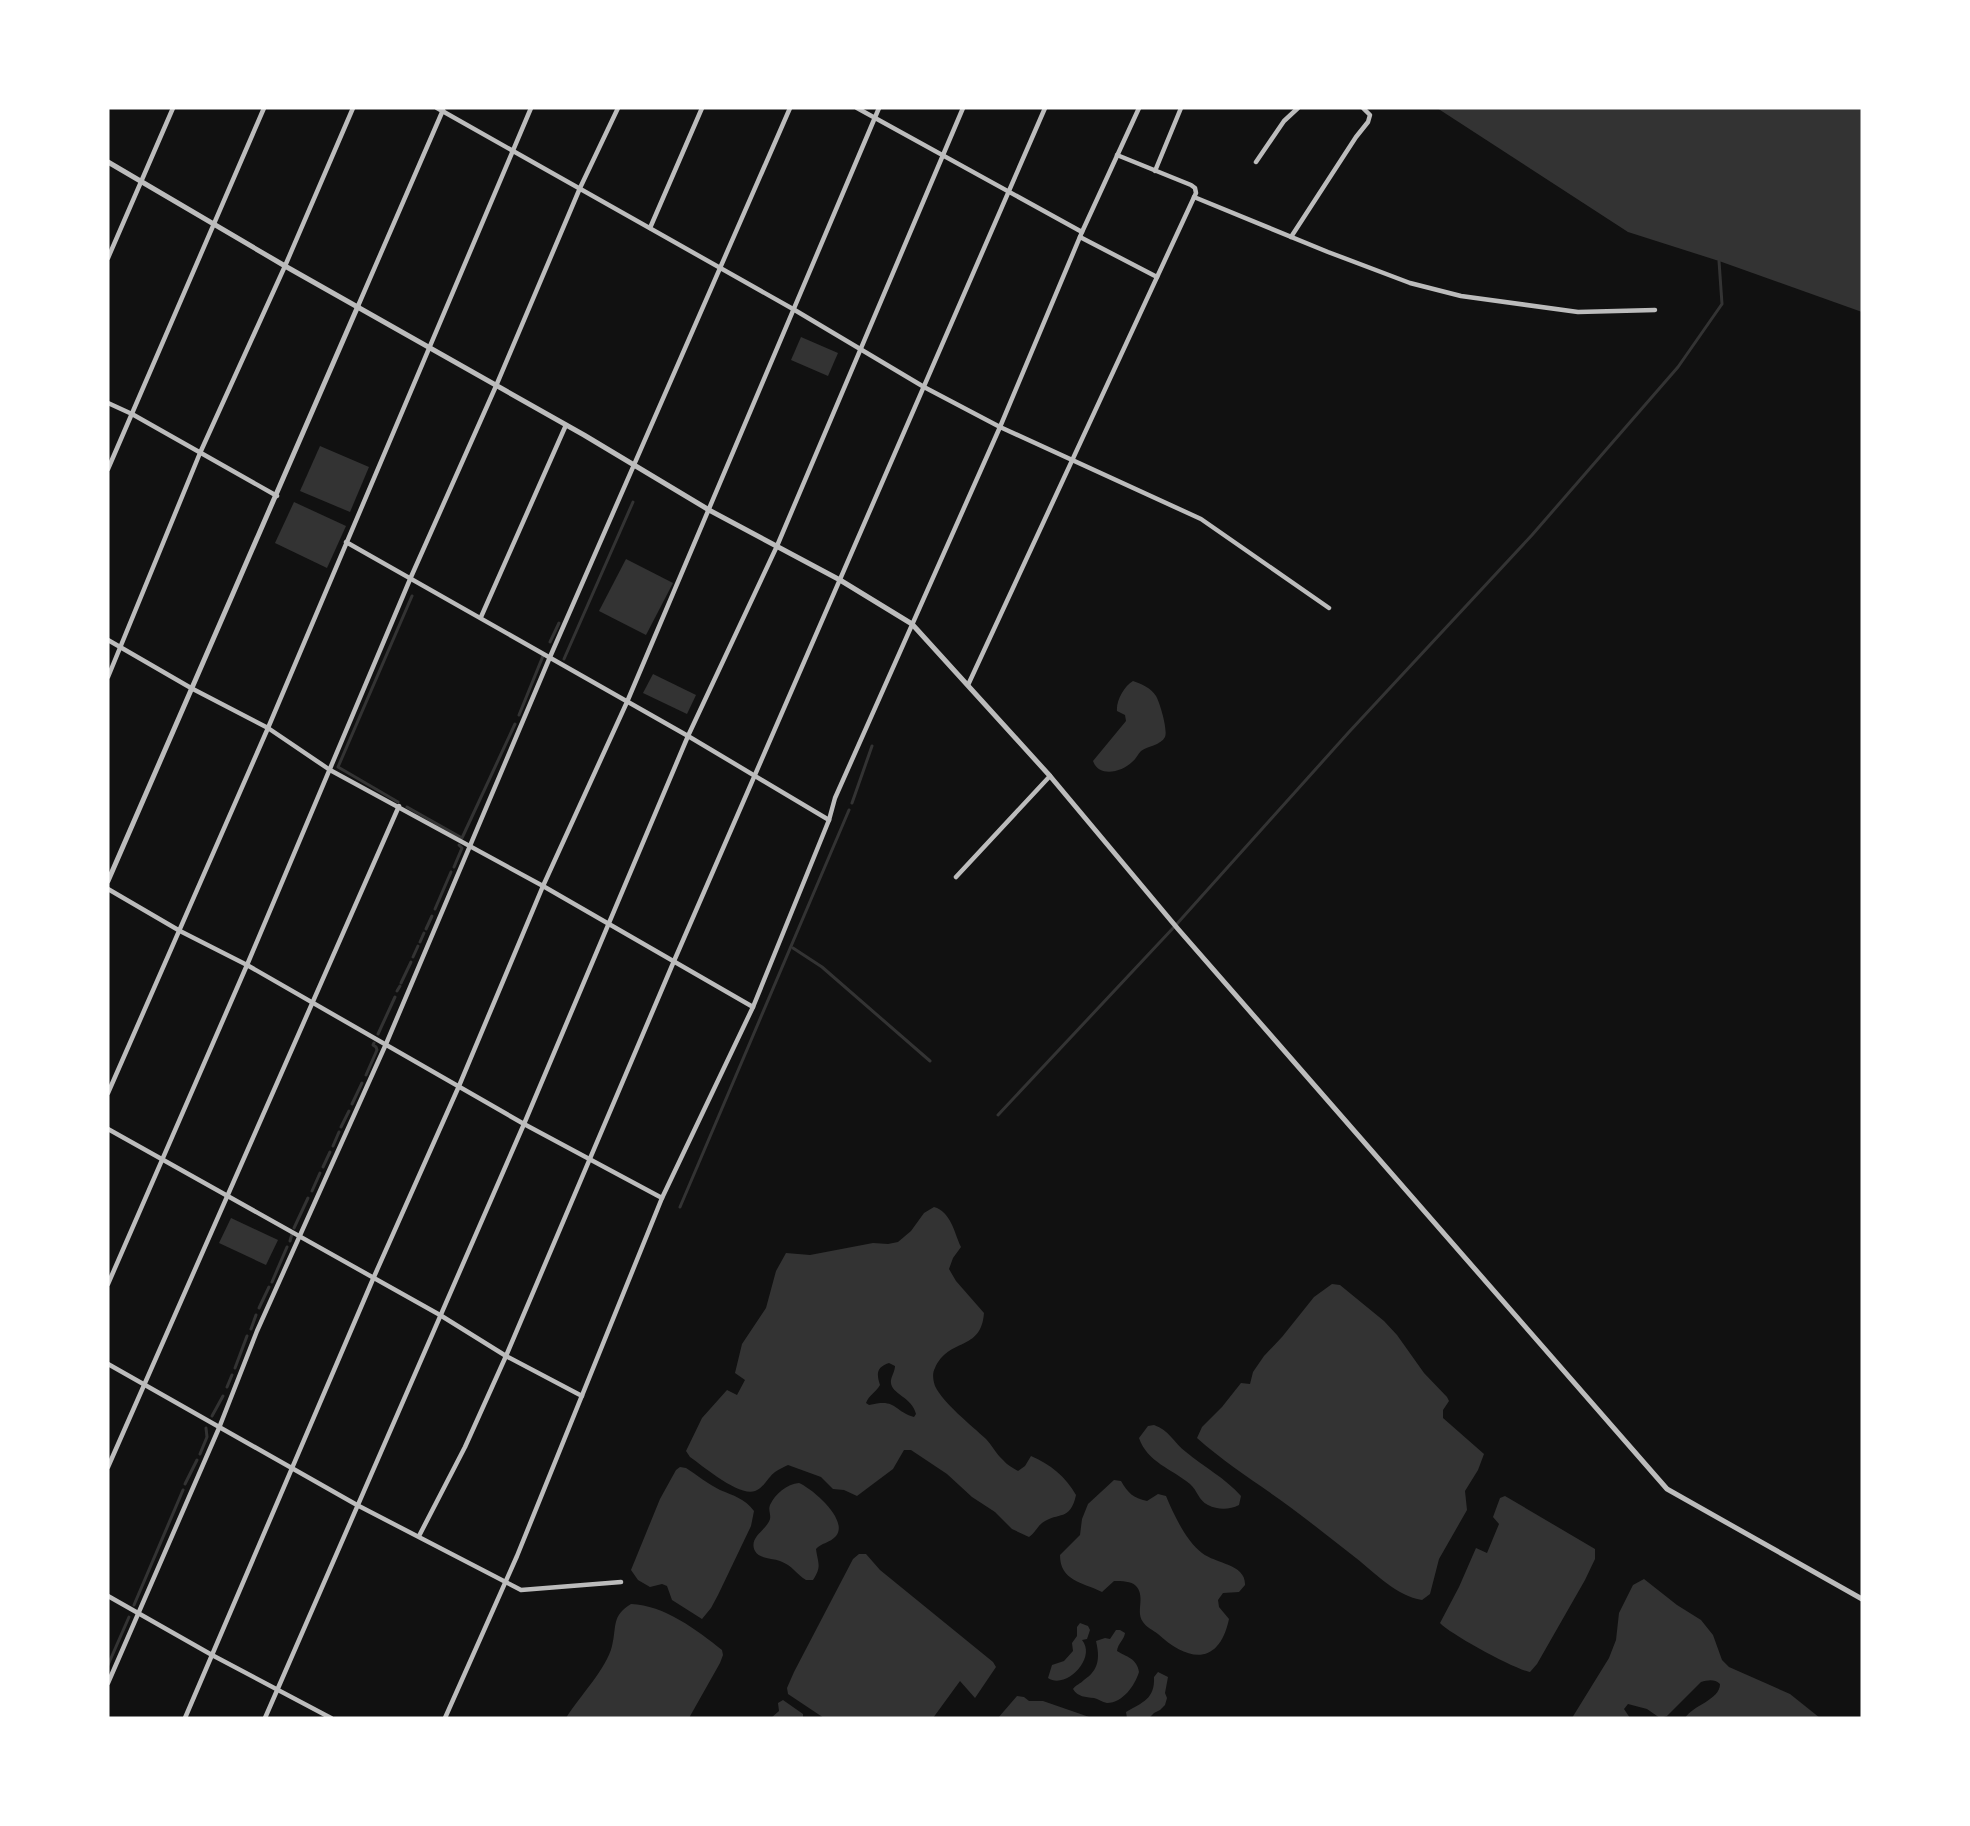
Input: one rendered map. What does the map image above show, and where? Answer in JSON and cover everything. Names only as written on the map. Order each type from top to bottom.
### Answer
[{"type":"street","points":[[108,258],[173,108]]},
{"type":"street","points":[[108,469],[264,108]]},
{"type":"street","points":[[108,677],[200,453],[285,267],[353,108]]},
{"type":"street","points":[[108,1093],[268,728],[531,108]]},
{"type":"street","points":[[108,1284],[247,965],[411,577],[496,386],[580,188],[618,108]]},
{"type":"street","points":[[650,228],[702,108]]},
{"type":"street","points":[[108,1683],[140,1614],[219,1428],[257,1331],[790,108]]},
{"type":"street","points":[[857,108],[1008,191],[1157,278]]},
{"type":"street","points":[[185,1718],[373,1279],[459,1086],[543,886],[627,702],[879,108]]},
{"type":"street","points":[[265,1718],[524,1124],[688,736],[777,546],[963,108]]},
{"type":"street","points":[[419,1536],[465,1447],[506,1356],[674,961],[1045,108]]},
{"type":"street","points":[[445,1718],[517,1556],[662,1198],[753,1007],[829,820],[835,798],[1000,427],[1081,234],[1139,108]]},
{"type":"street","points":[[1155,171],[1181,108]]},
{"type":"street","points":[[1256,162],[1284,121],[1298,108]]},
{"type":"street","points":[[1291,237],[1368,122],[1370,115],[1363,108]]},
{"type":"street","points":[[108,881],[190,688],[277,496],[441,109],[861,348],[924,387],[1000,427],[1201,519],[1329,608]]},
{"type":"street","points":[[968,685],[1194,197],[1195,189],[1191,185],[1117,155]]},
{"type":"street","points":[[108,162],[285,267],[566,425],[709,510],[840,580],[912,624],[1050,776],[1178,929],[1668,1489],[1862,1599]]},
{"type":"street","points":[[1194,197],[1410,284],[1461,296],[1578,312],[1655,310]]},
{"type":"street","points":[[108,403],[132,414],[277,496]]},
{"type":"street","points":[[481,617],[566,425]]},
{"type":"street","points":[[346,542],[688,736],[829,820]]},
{"type":"street","points":[[108,640],[190,688],[268,728],[330,770],[543,886],[753,1007]]},
{"type":"street","points":[[956,877],[1050,776]]},
{"type":"street","points":[[108,1467],[399,806]]},
{"type":"street","points":[[108,889],[180,931],[247,965],[524,1124],[662,1198]]},
{"type":"street","points":[[108,1129],[440,1315],[506,1356],[582,1396]]},
{"type":"street","points":[[108,1364],[357,1505],[521,1590],[621,1582]]},
{"type":"street","points":[[108,1596],[212,1655],[331,1718]]},
{"type":"shaded area","points":[[1437,108],[1862,108],[1862,312],[1719,261],[1628,232]]},
{"type":"shaded area","points":[[801,337],[838,353],[828,376],[791,360]]},
{"type":"shaded area","points":[[320,446],[369,467],[350,512],[300,491]]},
{"type":"shaded area","points":[[294,502],[346,526],[327,568],[275,543]]},
{"type":"shaded area","points":[[626,559],[673,583],[646,635],[599,611]]},
{"type":"shaded area","points":[[653,674],[696,695],[687,714],[643,693]]},
{"type":"shaded area","points":[[1133,681],[1146,687],[1156,696],[1165,723],[1165,737],[1161,742],[1141,751],[1128,766],[1111,772],[1100,770],[1093,761],[1126,721],[1125,715],[1117,711],[1117,707],[1119,698]]},
{"type":"shaded area","points":[[934,1207],[948,1218],[961,1247],[949,1269],[956,1281],[984,1313],[982,1325],[977,1334],[941,1358],[933,1372],[935,1386],[951,1407],[986,1439],[1008,1465],[1018,1471],[1025,1466],[1031,1456],[1057,1472],[1076,1495],[1067,1513],[1048,1519],[1029,1537],[1012,1529],[995,1512],[972,1497],[947,1474],[911,1450],[904,1450],[893,1469],[857,1496],[844,1490],[833,1489],[821,1477],[788,1465],[775,1472],[758,1490],[748,1492],[712,1473],[690,1457],[686,1451],[702,1418],[727,1390],[737,1395],[745,1380],[735,1373],[742,1344],[766,1308],[776,1271],[786,1253],[810,1255],[873,1243],[898,1242],[911,1231],[924,1213]],"holes":[[[889,1363],[895,1366],[891,1385],[914,1408],[916,1414],[914,1417],[890,1404],[869,1405],[866,1403],[880,1385],[878,1374],[882,1366]]]},
{"type":"shaded area","points":[[231,1218],[278,1240],[266,1265],[219,1243]]},
{"type":"shaded area","points":[[1332,1284],[1340,1285],[1384,1321],[1397,1335],[1424,1373],[1447,1397],[1449,1401],[1443,1410],[1443,1418],[1484,1454],[1478,1470],[1465,1491],[1467,1510],[1439,1559],[1430,1594],[1422,1600],[1404,1594],[1387,1584],[1307,1520],[1197,1438],[1202,1427],[1241,1383],[1250,1384],[1253,1372],[1264,1356],[1314,1297]]},
{"type":"shaded area","points":[[1154,1425],[1164,1430],[1186,1452],[1235,1490],[1241,1496],[1239,1505],[1224,1509],[1208,1505],[1202,1501],[1190,1484],[1154,1459],[1139,1438],[1148,1426]]},
{"type":"shaded area","points":[[680,1467],[686,1468],[716,1488],[743,1500],[754,1511],[751,1526],[718,1595],[702,1619],[672,1600],[667,1586],[662,1584],[650,1587],[638,1580],[631,1570],[660,1499],[676,1470]]},
{"type":"shaded area","points":[[1114,1480],[1121,1481],[1131,1494],[1142,1500],[1147,1501],[1158,1494],[1166,1496],[1181,1527],[1196,1548],[1208,1557],[1236,1569],[1244,1578],[1245,1585],[1239,1592],[1223,1593],[1218,1600],[1219,1607],[1229,1619],[1218,1645],[1210,1652],[1201,1655],[1180,1650],[1146,1625],[1140,1614],[1139,1590],[1134,1584],[1114,1581],[1102,1592],[1074,1580],[1064,1570],[1060,1555],[1080,1535],[1082,1519],[1088,1504]]},
{"type":"shaded area","points":[[799,1483],[828,1506],[838,1522],[839,1529],[836,1536],[816,1549],[818,1568],[813,1580],[806,1580],[784,1563],[759,1556],[754,1546],[756,1538],[770,1519],[769,1507],[772,1501],[782,1490]]},
{"type":"shaded area","points":[[1505,1496],[1595,1549],[1595,1559],[1585,1580],[1537,1664],[1530,1672],[1483,1651],[1440,1623],[1476,1548],[1487,1553],[1499,1524],[1493,1517],[1500,1498]]},
{"type":"shaded area","points":[[859,1554],[866,1554],[880,1570],[993,1662],[996,1667],[975,1698],[960,1681],[933,1718],[824,1718],[788,1694],[787,1688],[794,1672],[853,1559]]},
{"type":"shaded area","points":[[1644,1579],[1677,1605],[1701,1620],[1713,1635],[1722,1660],[1729,1667],[1790,1694],[1820,1718],[1685,1718],[1719,1690],[1720,1684],[1711,1680],[1701,1682],[1667,1716],[1660,1718],[1647,1709],[1628,1704],[1624,1709],[1630,1718],[1572,1718],[1609,1658],[1616,1640],[1619,1613],[1633,1585]]},
{"type":"shaded area","points":[[631,1604],[656,1609],[680,1620],[722,1650],[720,1663],[689,1718],[566,1718],[605,1664],[612,1646],[616,1622],[620,1613]]},
{"type":"shaded area","points":[[1080,1623],[1088,1626],[1090,1630],[1087,1639],[1082,1640],[1086,1647],[1083,1663],[1071,1676],[1063,1680],[1055,1681],[1048,1678],[1052,1665],[1064,1661],[1073,1651],[1072,1643],[1077,1636],[1077,1627]]},
{"type":"shaded area","points":[[1116,1630],[1125,1633],[1117,1651],[1131,1658],[1138,1667],[1139,1672],[1135,1682],[1123,1697],[1113,1702],[1107,1703],[1079,1695],[1073,1689],[1093,1672],[1097,1663],[1096,1641],[1110,1639]]},
{"type":"shaded area","points":[[1158,1672],[1168,1677],[1165,1705],[1149,1718],[1127,1718],[1126,1712],[1150,1695],[1154,1677]]},
{"type":"shaded area","points":[[1017,1696],[1029,1701],[1043,1701],[1092,1718],[998,1718]]},
{"type":"shaded area","points":[[783,1700],[803,1714],[803,1718],[771,1718],[779,1711],[778,1703]]},
{"type":"waterway","points":[[998,1115],[1175,926],[1349,732],[1532,535],[1678,367],[1722,304],[1719,261]]},
{"type":"waterway","points":[[564,659],[633,502]]},
{"type":"waterway","points":[[398,802],[338,767],[412,596]]},
{"type":"waterway","points":[[550,642],[559,623]]},
{"type":"waterway","points":[[519,715],[543,656]]},
{"type":"waterway","points":[[407,807],[462,838],[515,724]]},
{"type":"waterway","points":[[852,803],[872,746]]},
{"type":"waterway","points":[[680,1207],[849,810]]},
{"type":"waterway","points":[[454,867],[462,848],[459,845]]},
{"type":"waterway","points":[[435,909],[451,872]]},
{"type":"waterway","points":[[426,929],[432,916]]},
{"type":"waterway","points":[[420,942],[424,933]]},
{"type":"waterway","points":[[413,957],[418,946]]},
{"type":"waterway","points":[[793,948],[822,967],[930,1061]]},
{"type":"waterway","points":[[401,983],[411,962]]},
{"type":"waterway","points":[[397,991],[400,986]]},
{"type":"waterway","points":[[378,1034],[395,997]]},
{"type":"waterway","points":[[366,1075],[377,1050],[374,1043]]},
{"type":"waterway","points":[[352,1104],[362,1083]]},
{"type":"waterway","points":[[341,1127],[349,1111]]},
{"type":"waterway","points":[[333,1146],[339,1132]]},
{"type":"waterway","points":[[323,1167],[330,1152]]},
{"type":"waterway","points":[[312,1191],[320,1173]]},
{"type":"waterway","points":[[294,1228],[308,1198]]},
{"type":"waterway","points":[[290,1241],[292,1234]]},
{"type":"waterway","points":[[272,1282],[287,1247]]},
{"type":"waterway","points":[[259,1308],[269,1287]]},
{"type":"waterway","points":[[251,1329],[256,1315]]},
{"type":"waterway","points":[[235,1368],[247,1336]]},
{"type":"waterway","points":[[227,1387],[232,1375]]},
{"type":"waterway","points":[[212,1416],[223,1396]]},
{"type":"waterway","points":[[200,1454],[207,1437],[206,1428]]},
{"type":"waterway","points":[[185,1484],[197,1460]]},
{"type":"waterway","points":[[134,1605],[183,1490]]},
{"type":"waterway","points":[[108,1665],[129,1617]]}]
